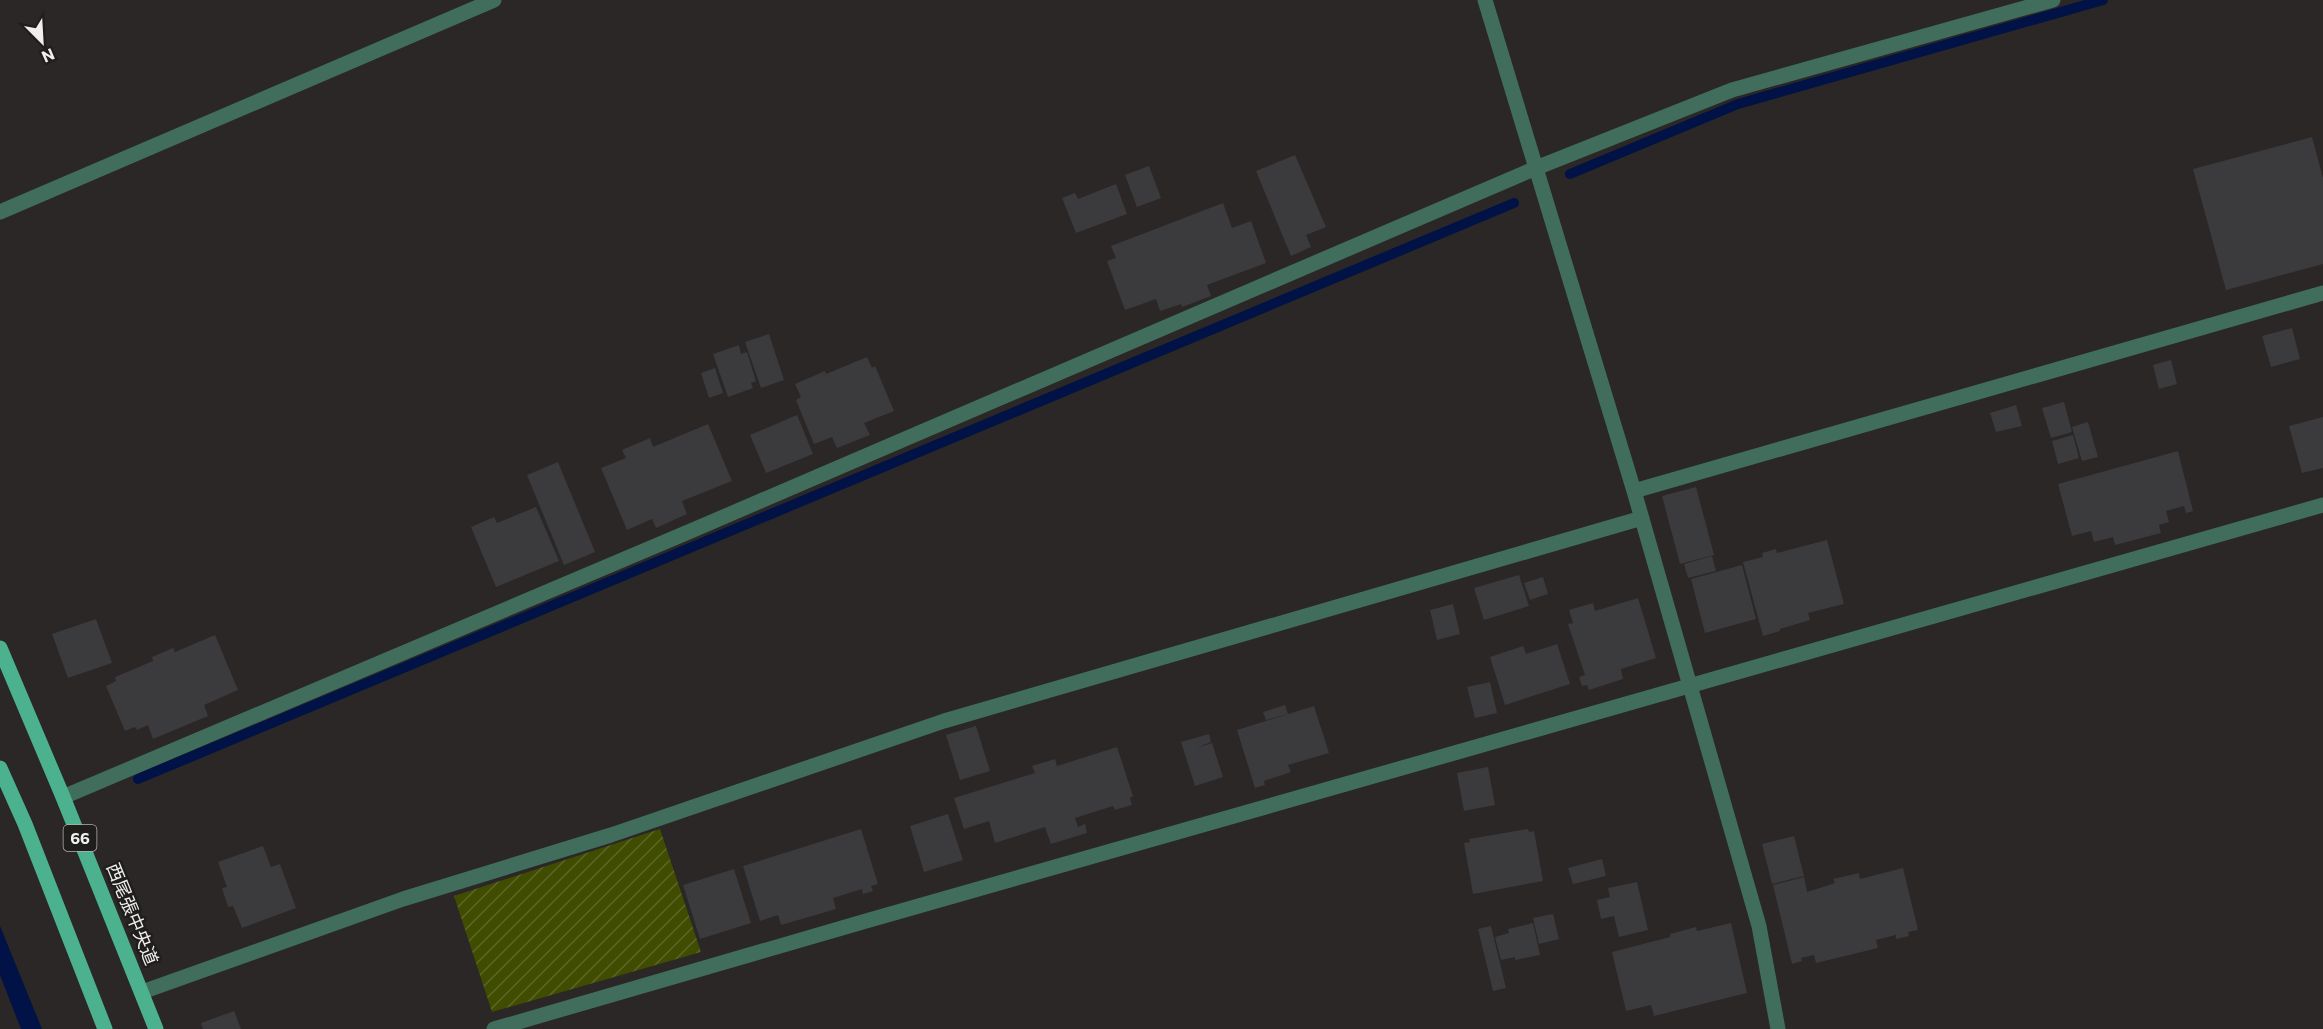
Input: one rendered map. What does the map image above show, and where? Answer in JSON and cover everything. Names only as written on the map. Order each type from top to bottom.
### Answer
[{"type":"main road","name":"西尾張中央道","points":[[0,648],[63,796],[156,1029]]},
{"type":"main road","name":"66","points":[[0,768],[25,824],[105,1029]]},
{"type":"street","points":[[0,212],[494,0]]},
{"type":"street","points":[[1485,0],[1642,518],[1759,926],[1778,1029]]},
{"type":"street","points":[[63,796],[1536,168],[1732,90],[2054,0]]},
{"type":"street","points":[[1634,491],[2323,293]]},
{"type":"street","points":[[494,1029],[878,917],[2323,505]]},
{"type":"street","points":[[142,993],[404,899],[622,831],[944,721],[1642,518]]},
{"type":"green space","points":[[660,829],[701,952],[492,1012],[454,896]]},
{"type":"shaded area","points":[[0,926],[42,1029],[21,1029],[0,975]]},
{"type":"building","points":[[2312,137],[2323,178],[2323,264],[2226,290],[2193,169]]},
{"type":"building","points":[[1295,155],[1326,227],[1306,235],[1311,247],[1291,256],[1256,171]]},
{"type":"building","points":[[1149,166],[1161,198],[1137,207],[1125,175]]},
{"type":"building","points":[[1116,184],[1127,214],[1076,233],[1062,198],[1075,193],[1078,199]]},
{"type":"building","points":[[1223,203],[1232,228],[1251,221],[1266,263],[1207,285],[1211,296],[1182,307],[1181,304],[1160,311],[1156,299],[1125,310],[1107,261],[1116,258],[1111,246]]},
{"type":"building","points":[[2292,328],[2300,359],[2271,367],[2262,336]]},
{"type":"building","points":[[769,334],[784,380],[761,388],[745,342]]},
{"type":"building","points":[[739,345],[741,354],[747,352],[756,381],[751,383],[753,388],[728,397],[713,354]]},
{"type":"building","points":[[867,357],[872,368],[875,366],[894,411],[864,423],[870,435],[837,448],[832,437],[814,444],[796,400],[801,397],[795,384]]},
{"type":"building","points":[[2171,360],[2177,384],[2159,389],[2153,365]]},
{"type":"building","points":[[715,368],[723,393],[709,398],[701,373]]},
{"type":"building","points":[[2064,402],[2072,432],[2051,438],[2042,408]]},
{"type":"building","points":[[2016,405],[2022,426],[1996,432],[1990,413]]},
{"type":"building","points":[[797,415],[813,454],[766,473],[750,435]]},
{"type":"building","points":[[2323,417],[2323,468],[2302,473],[2289,426]]},
{"type":"building","points":[[2088,422],[2098,457],[2082,461],[2072,427]]},
{"type":"building","points":[[708,424],[732,481],[682,501],[687,514],[656,528],[652,519],[627,530],[601,468],[626,458],[622,450],[650,438],[653,447]]},
{"type":"building","points":[[2073,435],[2079,458],[2058,464],[2052,441]]},
{"type":"building","points":[[2178,451],[2193,511],[2186,513],[2184,506],[2166,511],[2169,522],[2159,525],[2161,533],[2115,545],[2113,537],[2094,542],[2091,531],[2072,536],[2058,484]]},
{"type":"building","points":[[558,462],[595,552],[564,565],[527,475]]},
{"type":"building","points":[[1696,487],[1714,555],[1680,564],[1662,496]]},
{"type":"building","points":[[536,507],[559,561],[496,587],[471,527],[494,517],[497,523]]},
{"type":"building","points":[[1827,540],[1844,604],[1808,613],[1810,620],[1763,636],[1743,562],[1763,557],[1762,553],[1776,549],[1777,553]]},
{"type":"building","points":[[1712,556],[1716,571],[1688,578],[1684,564]]},
{"type":"building","points":[[1742,565],[1756,619],[1705,633],[1691,579]]},
{"type":"building","points":[[1519,575],[1529,606],[1484,620],[1474,588]]},
{"type":"building","points":[[1543,577],[1548,594],[1530,600],[1524,583]]},
{"type":"building","points":[[1638,598],[1656,658],[1621,669],[1623,679],[1589,690],[1587,685],[1582,686],[1579,677],[1585,675],[1568,624],[1573,623],[1569,610],[1593,603],[1595,611]]},
{"type":"building","points":[[1453,604],[1460,634],[1437,640],[1430,610]]},
{"type":"building","points":[[96,619],[112,663],[68,678],[52,634]]},
{"type":"building","points":[[215,635],[238,690],[204,705],[208,716],[153,739],[148,725],[137,730],[135,727],[125,731],[106,686],[116,681],[115,677],[153,661],[152,657],[173,648],[175,652]]},
{"type":"building","points":[[1557,644],[1570,684],[1505,705],[1490,657],[1523,646],[1526,654]]},
{"type":"building","points":[[1490,682],[1497,713],[1475,718],[1467,687]]},
{"type":"building","points":[[1285,705],[1288,714],[1266,720],[1263,712]]},
{"type":"building","points":[[1314,706],[1329,753],[1288,765],[1291,772],[1264,781],[1265,785],[1255,788],[1237,730]]},
{"type":"building","points":[[976,726],[990,771],[960,780],[946,735]]},
{"type":"building","points":[[1209,734],[1211,742],[1196,748],[1212,743],[1223,777],[1195,786],[1181,742]]},
{"type":"building","points":[[1117,747],[1133,796],[1130,798],[1132,805],[1115,810],[1113,806],[1075,818],[1078,827],[1085,824],[1087,833],[1051,844],[1045,827],[995,843],[989,821],[964,829],[954,798],[1035,773],[1032,766],[1055,759],[1057,766]]},
{"type":"building","points":[[1488,767],[1495,805],[1464,811],[1457,773]]},
{"type":"building","points":[[948,814],[963,860],[924,872],[910,826]]},
{"type":"building","points":[[861,829],[878,884],[871,886],[873,891],[863,894],[862,889],[833,898],[836,909],[781,925],[778,915],[760,921],[743,866]]},
{"type":"building","points":[[1528,829],[1529,832],[1534,831],[1543,881],[1473,894],[1464,843],[1470,842],[1469,839]]},
{"type":"building","points":[[1794,836],[1804,876],[1772,884],[1762,844]]},
{"type":"building","points":[[263,846],[271,867],[280,864],[296,908],[242,928],[233,906],[228,907],[222,888],[227,887],[218,862]]},
{"type":"building","points":[[1602,859],[1606,876],[1573,884],[1568,868]]},
{"type":"building","points":[[1903,868],[1918,930],[1908,932],[1909,936],[1896,939],[1896,935],[1876,940],[1878,948],[1816,963],[1814,955],[1801,958],[1802,961],[1792,964],[1773,885],[1804,877],[1807,892],[1835,883],[1833,879],[1859,873],[1860,879]]},
{"type":"building","points":[[734,869],[751,923],[700,939],[683,885]]},
{"type":"building","points":[[1637,882],[1648,930],[1619,937],[1614,916],[1601,919],[1597,900],[1610,897],[1608,888]]},
{"type":"building","points":[[1553,914],[1559,939],[1539,944],[1533,918]]},
{"type":"building","points":[[1533,923],[1540,955],[1501,960],[1495,937],[1509,933],[1508,929]]},
{"type":"building","points":[[1731,923],[1747,993],[1654,1016],[1651,1005],[1626,1011],[1612,952],[1670,937],[1670,934],[1696,927],[1697,931]]},
{"type":"building","points":[[1491,926],[1506,988],[1493,991],[1478,929]]},
{"type":"building","points":[[234,1011],[241,1029],[203,1029],[201,1023]]},
{"type":"waterway","points":[[1570,174],[1738,104],[2103,0]]},
{"type":"waterway","points":[[138,779],[1514,203]]}]
